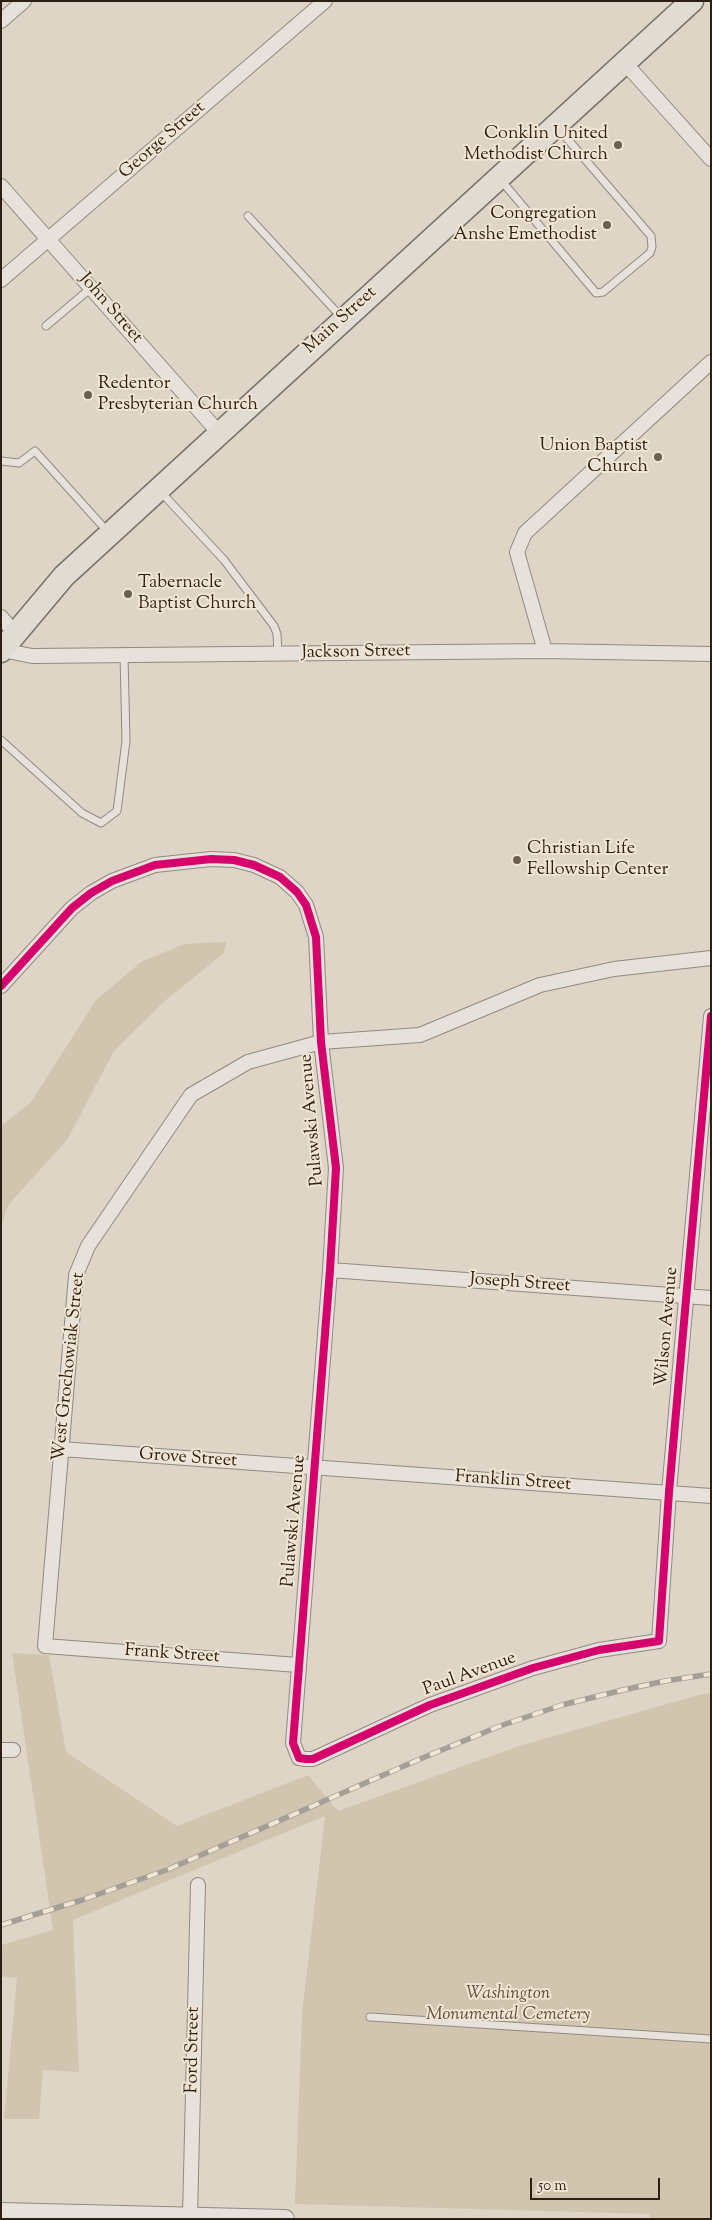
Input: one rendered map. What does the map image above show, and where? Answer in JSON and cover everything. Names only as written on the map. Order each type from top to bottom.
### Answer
[{"type":"main road","name":"Main Street","points":[[1,651],[8,625],[64,576],[692,1]]},
{"type":"street","points":[[1,21],[24,1]]},
{"type":"street","name":"George Street","points":[[1,280],[325,1]]},
{"type":"street","points":[[624,62],[711,159]]},
{"type":"street","name":"John Street","points":[[1,186],[219,433]]},
{"type":"street","points":[[546,651],[517,552],[525,532],[708,368]]},
{"type":"street","name":"Jackson Street","points":[[1,651],[32,656],[546,651],[711,654]]},
{"type":"street","name":"Pulawski Avenue","points":[[1,986],[72,908],[91,893],[112,881],[155,865],[211,859],[234,860],[254,865],[280,877],[297,892],[306,905],[316,937],[322,1042],[336,1168],[315,1468],[292,1743],[299,1758]]},
{"type":"street","name":"West Grochowiak Street","points":[[45,1646],[76,1275],[88,1246],[191,1095],[248,1062],[322,1042],[420,1035],[540,986],[614,968],[711,958]]},
{"type":"street","name":"Wilson Avenue","points":[[659,1641],[685,1297],[706,1101],[711,1016]]},
{"type":"street","name":"Joseph Street","points":[[330,1270],[711,1298]]},
{"type":"street","name":"Grove Street","points":[[61,1449],[315,1468]]},
{"type":"street","name":"Franklin Street","points":[[315,1468],[711,1496]]},
{"type":"street","name":"Paul Avenue","points":[[299,1758],[313,1759],[430,1705],[533,1668],[599,1650],[659,1641]]},
{"type":"street","name":"Frank Street","points":[[45,1646],[298,1665]]},
{"type":"street","name":"Ford Street","points":[[190,2216],[198,1885]]},
{"type":"street","points":[[1,2212],[285,2219]]},
{"type":"lane","points":[[498,177],[596,293],[603,292],[650,253],[651,236],[556,124]]},
{"type":"lane","points":[[248,216],[343,319]]},
{"type":"lane","points":[[46,326],[91,288]]},
{"type":"lane","points":[[1,461],[19,463],[35,450],[109,534]]},
{"type":"lane","points":[[158,489],[224,560],[274,626],[277,634],[278,654]]},
{"type":"lane","points":[[1,740],[82,813],[101,823],[117,811],[126,741],[124,655]]},
{"type":"lane","points":[[370,2017],[711,2039]]},
{"type":"green space","points":[[226,942],[224,953],[166,1000],[114,1051],[67,1140],[9,1204],[1,1226],[1,1126],[31,1102],[96,1000],[141,962],[184,944]]},
{"type":"green space","name":"Washington Monumental Cemetery","points":[[12,1653],[49,1655],[66,1752],[177,1826],[308,1775],[338,1811],[522,1745],[711,1693],[711,2219],[650,2219],[649,2214],[295,2204],[302,2014],[325,1816],[73,1920],[79,2072],[43,2070],[39,2119],[4,2119],[17,1978],[1,1976],[1,1945],[53,1930]]},
{"type":"railway","points":[[1,1925],[82,1900],[169,1869],[500,1726],[562,1705],[665,1681],[711,1674]]},
{"type":"cycle path","points":[[1,986],[72,908],[91,893],[112,881],[155,865],[211,859],[234,860],[254,865],[280,877],[297,892],[306,905],[316,937],[321,1042],[336,1168],[330,1270],[293,1743],[299,1758],[306,1759],[313,1759],[430,1705],[533,1668],[599,1650],[659,1641],[669,1492],[711,1016]]},
{"type":"place","name":"Conklin United Methodist Church","points":[[618,145]]},
{"type":"place","name":"Congregation Anshe Emethodist","points":[[607,225]]},
{"type":"place","name":"Redentor Presbyterian Church","points":[[88,395]]},
{"type":"place","name":"Union Baptist Church","points":[[658,457]]},
{"type":"place","name":"Tabernacle Baptist Church","points":[[128,594]]},
{"type":"place","name":"Christian Life Fellowship Center","points":[[517,860]]}]
